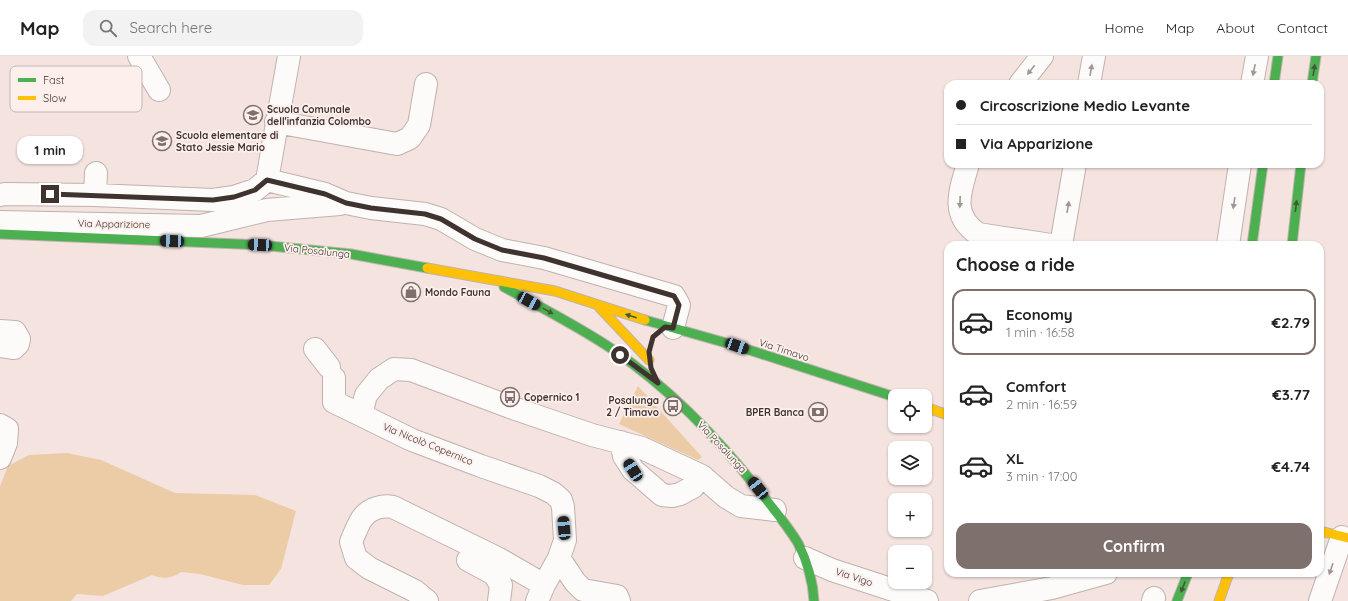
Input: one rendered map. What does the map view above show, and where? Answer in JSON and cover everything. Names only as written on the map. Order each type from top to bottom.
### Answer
[{"type":"main road","points":[[1275,80],[1278,56]]},
{"type":"main road","points":[[1313,80],[1316,56]]},
{"type":"main road","points":[[1253,241],[1262,168]]},
{"type":"main road","points":[[1292,241],[1301,168]]},
{"type":"main road","name":"Via Posalunga","points":[[0,234],[260,245],[350,254],[555,291],[661,330]]},
{"type":"main road","name":"Via Posalunga","points":[[489,279],[596,338],[614,350],[658,383],[705,428],[728,452],[789,529],[805,558],[813,582],[814,601]]},
{"type":"main road","name":"Via Posalunga","points":[[598,306],[649,360],[658,383]]},
{"type":"main road","name":"Via Timavo","points":[[661,330],[737,346],[888,395]]},
{"type":"main road","name":"Via Posalunga","points":[[649,360],[651,345]]},
{"type":"main road","points":[[932,409],[944,414]]},
{"type":"main road","points":[[1324,532],[1345,537]]},
{"type":"main road","points":[[1177,601],[1186,577]]},
{"type":"main road","points":[[1219,601],[1228,577]]},
{"type":"street","points":[[139,56],[159,90]]},
{"type":"street","points":[[0,195],[95,195],[213,200],[234,197],[255,190],[267,180],[276,122],[289,56]]},
{"type":"street","points":[[1023,80],[1042,56]]},
{"type":"street","points":[[1090,80],[1094,56]]},
{"type":"street","points":[[1253,80],[1257,56]]},
{"type":"street","points":[[276,122],[397,144],[410,138],[419,125],[426,84]]},
{"type":"street","points":[[967,168],[961,187],[959,205],[960,211],[970,229],[978,234],[1024,241]]},
{"type":"street","points":[[1062,241],[1074,168]]},
{"type":"street","points":[[1229,241],[1239,168]]},
{"type":"street","points":[[95,195],[96,173]]},
{"type":"street","name":"Via Apparizione","points":[[267,180],[325,194],[346,203],[371,208],[425,214],[441,219],[475,239],[502,250],[544,258],[674,296],[679,305],[661,330]]},
{"type":"street","name":"Via Apparizione","points":[[0,222],[201,226],[267,210],[346,203]]},
{"type":"street","points":[[0,330],[15,332],[19,339],[18,344],[14,348],[0,346]]},
{"type":"street","name":"Via Nicolò Copernico","points":[[315,349],[332,372],[334,402],[412,440],[539,486],[553,493],[561,500],[563,507],[565,540],[559,558],[540,593],[499,559],[401,510],[384,505],[363,516],[351,542],[356,558],[369,568],[415,591],[427,601]]},
{"type":"street","points":[[360,415],[366,395],[379,379],[394,369],[411,370],[510,407],[592,434],[642,448],[702,476],[726,497],[742,506],[775,510]]},
{"type":"street","points":[[0,425],[7,429],[6,443],[0,458]]},
{"type":"street","points":[[621,442],[624,456],[633,470],[662,495],[672,496],[680,494],[693,486]]},
{"type":"street","points":[[401,510],[402,525],[494,574],[501,585],[499,601]]},
{"type":"street","points":[[1320,601],[1345,537]]},
{"type":"street","points":[[559,558],[575,582],[583,590],[616,596],[619,601]]},
{"type":"street","name":"Via Vigo","points":[[805,558],[832,570],[927,601]]},
{"type":"street","points":[[987,600],[1052,588],[1092,577]]},
{"type":"shaded area","points":[[638,386],[702,457],[698,460],[619,424]]},
{"type":"shaded area","points":[[67,453],[101,460],[175,493],[255,495],[296,511],[281,569],[269,585],[243,585],[200,574],[181,572],[167,578],[152,575],[103,596],[77,594],[71,601],[0,601],[0,486],[8,466],[29,455]]},
{"type":"traffic: fast","points":[[1275,80],[1278,56]]},
{"type":"traffic: fast","points":[[1313,80],[1316,56]]},
{"type":"traffic: fast","points":[[1253,241],[1262,168]]},
{"type":"traffic: fast","points":[[1292,241],[1301,168]]},
{"type":"traffic: fast","points":[[0,234],[260,245],[351,254],[427,268]]},
{"type":"traffic: fast","points":[[504,287],[612,349],[673,397],[710,433],[744,472],[794,536],[807,564],[814,601]]},
{"type":"traffic: fast","points":[[645,320],[737,346],[888,395]]},
{"type":"traffic: fast","points":[[1177,601],[1186,577]]},
{"type":"traffic: slow","points":[[427,268],[555,291],[645,320]]},
{"type":"traffic: slow","points":[[599,307],[649,360]]},
{"type":"traffic: slow","points":[[932,409],[944,414]]},
{"type":"traffic: slow","points":[[1324,532],[1348,538]]},
{"type":"traffic: slow","points":[[1219,601],[1228,577]]},
{"type":"place","name":"Scuola Comunale dell'infanzia Colombo","points":[[253,115]]},
{"type":"place","name":"Scuola elementare di Stato Jessie Mario","points":[[162,141]]},
{"type":"place","name":"Mondo Fauna","points":[[411,292]]},
{"type":"place","name":"Copernico 1","points":[[510,397]]},
{"type":"place","name":"Posalunga 2 / Timavo","points":[[673,406]]},
{"type":"place","name":"BPER Banca","points":[[818,412]]},
{"type":"route","points":[[50,194],[213,200],[234,197],[255,190],[267,180],[325,194],[346,203],[371,208],[425,214],[441,219],[475,239],[502,250],[544,258],[674,296],[679,305],[673,328],[665,327],[653,337],[649,352],[651,368],[658,383],[620,355]]}]
